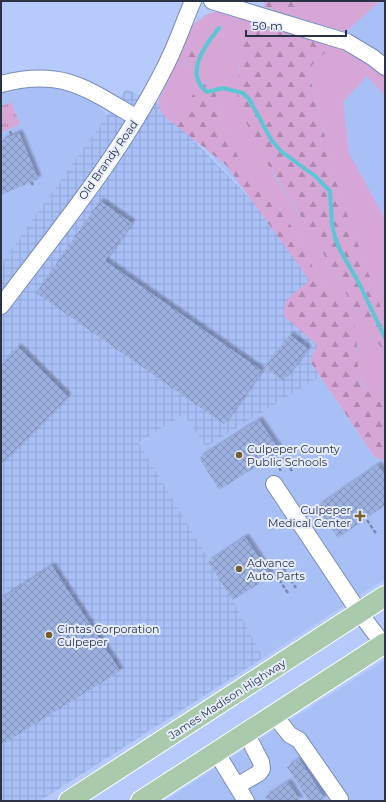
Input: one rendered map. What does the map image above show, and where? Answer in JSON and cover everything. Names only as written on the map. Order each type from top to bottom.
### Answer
[{"type":"main road","name":"James Madison Highway","points":[[69,801],[385,596]]},
{"type":"main road","points":[[141,801],[384,644]]},
{"type":"street","name":"Old Brandy Road","points":[[1,306],[89,188],[137,118],[164,70],[193,1]]},
{"type":"street","points":[[212,1],[338,39],[357,47],[382,61]]},
{"type":"street","points":[[1,84],[44,78],[64,80],[104,99],[137,118]]},
{"type":"street","points":[[279,480],[360,612],[384,644]]},
{"type":"street","points":[[274,715],[290,735],[299,740],[340,799]]},
{"type":"street","points":[[238,786],[259,773],[262,768],[261,762],[246,733]]},
{"type":"street","points":[[216,752],[246,801]]},
{"type":"path","points":[[10,131],[12,136]]},
{"type":"path","points":[[280,453],[292,471]]},
{"type":"path","points":[[273,458],[279,480]]},
{"type":"path","points":[[367,520],[377,535]]},
{"type":"path","points":[[288,593],[276,575],[292,564]]},
{"type":"path","points":[[284,570],[296,588]]},
{"type":"shaded area","points":[[380,1],[385,1],[385,57],[377,50],[346,32]]},
{"type":"shaded area","points":[[215,12],[232,15],[289,33],[335,43],[385,77],[385,579],[263,658],[139,444],[185,413],[206,447],[381,335],[159,100],[194,24],[204,15]]},
{"type":"shaded area","points":[[26,86],[51,86],[71,91],[94,102],[108,116],[1,294],[1,92]]},
{"type":"shaded area","points":[[126,89],[159,104],[384,337],[206,447],[184,414],[139,443],[231,597],[263,658],[40,801],[1,801],[1,264]]},
{"type":"shaded area","points":[[385,660],[385,801],[165,801],[226,761]]},
{"type":"green space","points":[[265,1],[296,1],[295,6],[285,14],[263,6]]},
{"type":"green space","points":[[296,1],[380,1],[346,32],[285,14],[293,9]]},
{"type":"green space","points":[[220,12],[289,33],[265,28],[251,29],[238,42],[241,57],[238,73],[273,174],[314,237],[357,313],[385,353],[385,391],[370,391],[367,389],[359,376],[357,361],[358,348],[352,319],[334,295],[317,284],[312,265],[297,234],[278,208],[261,193],[245,170],[222,126],[213,80],[206,81],[183,108],[176,123],[177,126],[161,112],[159,100],[194,24],[209,13]],"holes":[[[194,41],[196,59],[192,68],[185,65],[183,58]]]},
{"type":"green space","points":[[265,28],[335,43],[308,69],[338,189],[385,319],[385,353],[357,313],[314,237],[256,145],[238,103],[237,86],[241,57],[238,42],[239,36],[251,29]]},
{"type":"green space","points":[[191,37],[195,45],[197,55],[193,67],[189,70],[183,58]]},
{"type":"green space","points":[[335,43],[358,54],[385,77],[385,96],[367,76],[343,102],[349,153],[385,219],[385,319],[338,189],[308,68]]},
{"type":"green space","points":[[210,79],[213,80],[222,126],[245,170],[261,193],[278,208],[297,234],[312,265],[317,284],[331,292],[337,298],[344,306],[354,324],[356,331],[359,371],[364,387],[370,391],[385,391],[385,461],[374,456],[312,364],[311,359],[317,345],[284,316],[287,301],[307,283],[308,278],[226,165],[177,126],[176,116],[191,97]]},
{"type":"green space","points":[[11,102],[20,124],[1,133],[1,106]]},
{"type":"building","points":[[19,133],[38,179],[1,195],[1,141]]},
{"type":"building","points":[[100,201],[132,223],[105,261],[262,371],[224,424],[36,293]]},
{"type":"building","points":[[290,335],[308,349],[283,381],[265,367]]},
{"type":"building","points":[[18,347],[68,397],[1,464],[1,365]]},
{"type":"building","name":"Culpeper County Public Schools","points":[[259,420],[280,451],[219,490],[199,458]]},
{"type":"building","points":[[378,465],[385,475],[385,505],[338,538],[317,507]]},
{"type":"building","name":"Advance Auto Parts","points":[[245,537],[271,576],[233,600],[208,562]]},
{"type":"building","name":"Cintas Corporation Culpeper","points":[[52,566],[120,671],[1,745],[1,599]]},
{"type":"building","points":[[299,759],[324,798],[320,801],[309,801],[287,767]]},
{"type":"building","points":[[288,782],[300,801],[268,801],[265,797]]},
{"type":"waterway","points":[[219,28],[208,42],[199,59],[197,77],[200,85],[207,92],[223,88],[243,93],[249,99],[272,141],[282,152],[315,176],[330,191],[332,224],[335,237],[340,250],[360,285],[385,338]]},
{"type":"place","name":"Culpeper County Public Schools","points":[[239,455]]},
{"type":"place","name":"Culpeper Medical Center","points":[[360,516]]},
{"type":"place","name":"Advance Auto Parts","points":[[239,569]]},
{"type":"place","name":"Cintas Corporation Culpeper","points":[[49,635]]}]
